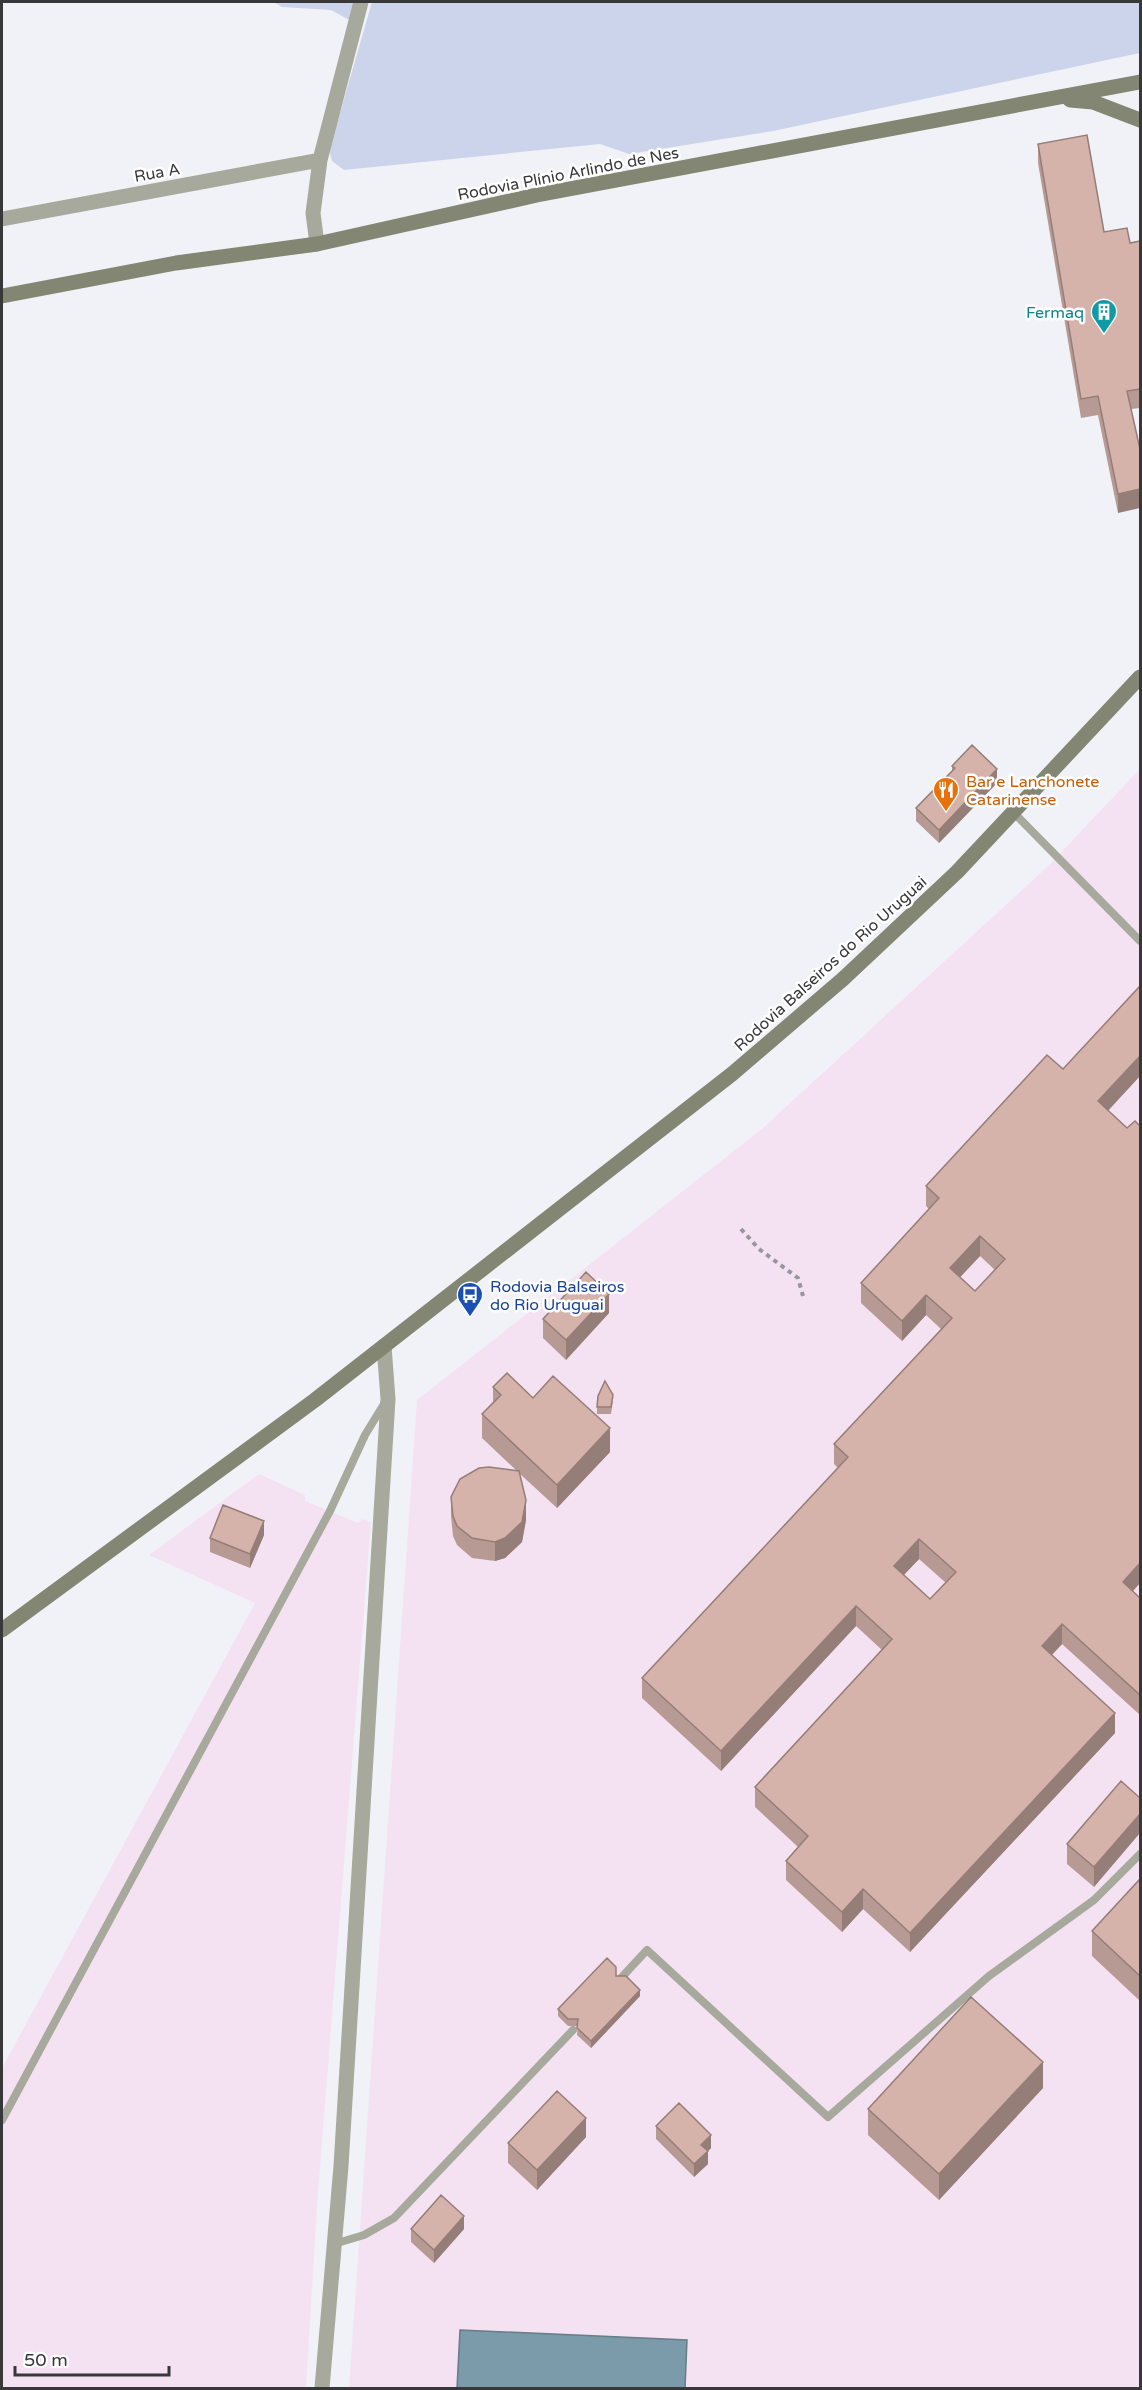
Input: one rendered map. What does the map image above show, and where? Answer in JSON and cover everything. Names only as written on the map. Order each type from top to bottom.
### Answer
[{"type":"main road","name":"Rodovia Plínio Arlindo de Nes","points":[[2,296],[176,263],[317,244],[537,195],[1140,82]]},
{"type":"main road","points":[[1049,98],[1093,102],[1140,120]]},
{"type":"main road","name":"Rodovia Balseiros do Rio Uruguai","points":[[2,1630],[315,1400],[732,1074],[843,979],[957,872],[1140,677]]},
{"type":"street","points":[[317,244],[313,213],[320,160],[361,2]]},
{"type":"street","name":"Rua A","points":[[2,219],[320,160]]},
{"type":"street","points":[[322,2388],[334,2244],[388,1399],[384,1346]]},
{"type":"lane","points":[[1013,812],[1140,941]]},
{"type":"lane","points":[[2,2120],[330,1511],[365,1435],[388,1399]]},
{"type":"lane","points":[[621,1978],[647,1950],[828,2117],[989,1976],[1094,1900],[1140,1854]]},
{"type":"lane","points":[[334,2244],[364,2235],[394,2218],[573,2030]]},
{"type":"path","points":[[741,1229],[759,1249],[798,1278],[803,1296]]},
{"type":"shaded area","points":[[274,2],[361,2],[355,23],[331,10],[282,7]]},
{"type":"shaded area","points":[[372,2],[1140,2],[1140,53],[773,131],[629,154],[600,144],[344,170],[332,161],[328,145],[338,120]]},
{"type":"shaded area","points":[[1140,769],[1140,2388],[349,2388],[417,1400],[763,1128],[1046,868]]},
{"type":"shaded area","points":[[259,1474],[305,1495],[305,1501],[358,1523],[362,1519],[371,1522],[317,2206],[306,2388],[2,2388],[2,2068],[255,1603],[149,1555]]},
{"type":"shaded area","points":[[460,2330],[687,2340],[685,2388],[457,2388]]},
{"type":"building","name":"Fermaq","points":[[1087,135],[1104,232],[1127,228],[1130,243],[1140,241],[1140,389],[1127,391],[1140,449],[1140,489],[1118,494],[1098,396],[1081,399],[1038,144]]},
{"type":"building","points":[[972,745],[997,769],[939,830],[916,808],[955,768],[952,766]]},
{"type":"building","points":[[1140,986],[1140,1056],[1098,1101],[1127,1128],[1135,1121],[1140,1126],[1140,1563],[1123,1582],[1140,1598],[1140,1695],[1062,1624],[1042,1646],[1115,1713],[910,1933],[863,1889],[842,1912],[786,1861],[808,1836],[755,1787],[892,1639],[856,1606],[721,1751],[642,1678],[848,1457],[834,1444],[952,1318],[926,1295],[902,1321],[861,1283],[939,1198],[926,1186],[1047,1055],[1063,1069]],"holes":[[[980,1236],[1005,1259],[975,1291],[950,1268]],[[919,1539],[956,1572],[930,1599],[894,1566]]]},
{"type":"building","points":[[586,1272],[609,1294],[566,1340],[543,1319]]},
{"type":"building","points":[[507,1373],[533,1398],[553,1376],[610,1428],[557,1485],[482,1414],[501,1395],[493,1387]]},
{"type":"building","points":[[605,1381],[613,1395],[611,1407],[597,1407],[598,1396]]},
{"type":"building","points":[[479,1468],[519,1471],[526,1500],[522,1522],[505,1538],[495,1542],[472,1538],[457,1526],[453,1516],[451,1497],[460,1479]]},
{"type":"building","points":[[223,1505],[264,1521],[250,1554],[210,1538]]},
{"type":"building","points":[[1121,1781],[1140,1798],[1140,1814],[1094,1867],[1067,1844]]},
{"type":"building","points":[[1140,1879],[1140,1976],[1092,1931]]},
{"type":"building","points":[[607,1958],[616,1967],[616,1976],[626,1976],[640,1990],[591,2041],[577,2028],[578,2019],[568,2019],[558,2009]]},
{"type":"building","points":[[971,1997],[1043,2062],[939,2174],[868,2109]]},
{"type":"building","points":[[557,2091],[586,2118],[537,2170],[508,2143]]},
{"type":"building","points":[[679,2103],[711,2135],[701,2145],[708,2151],[694,2164],[656,2126]]},
{"type":"building","points":[[441,2195],[464,2216],[434,2250],[411,2229]]},
{"type":"place","name":"Fermaq","points":[[1104,335]]},
{"type":"place","name":"Bar e Lanchonete Catarinense","points":[[946,813]]},
{"type":"place","name":"Rodovia Balseiros do Rio Uruguai","points":[[470,1318]]}]
